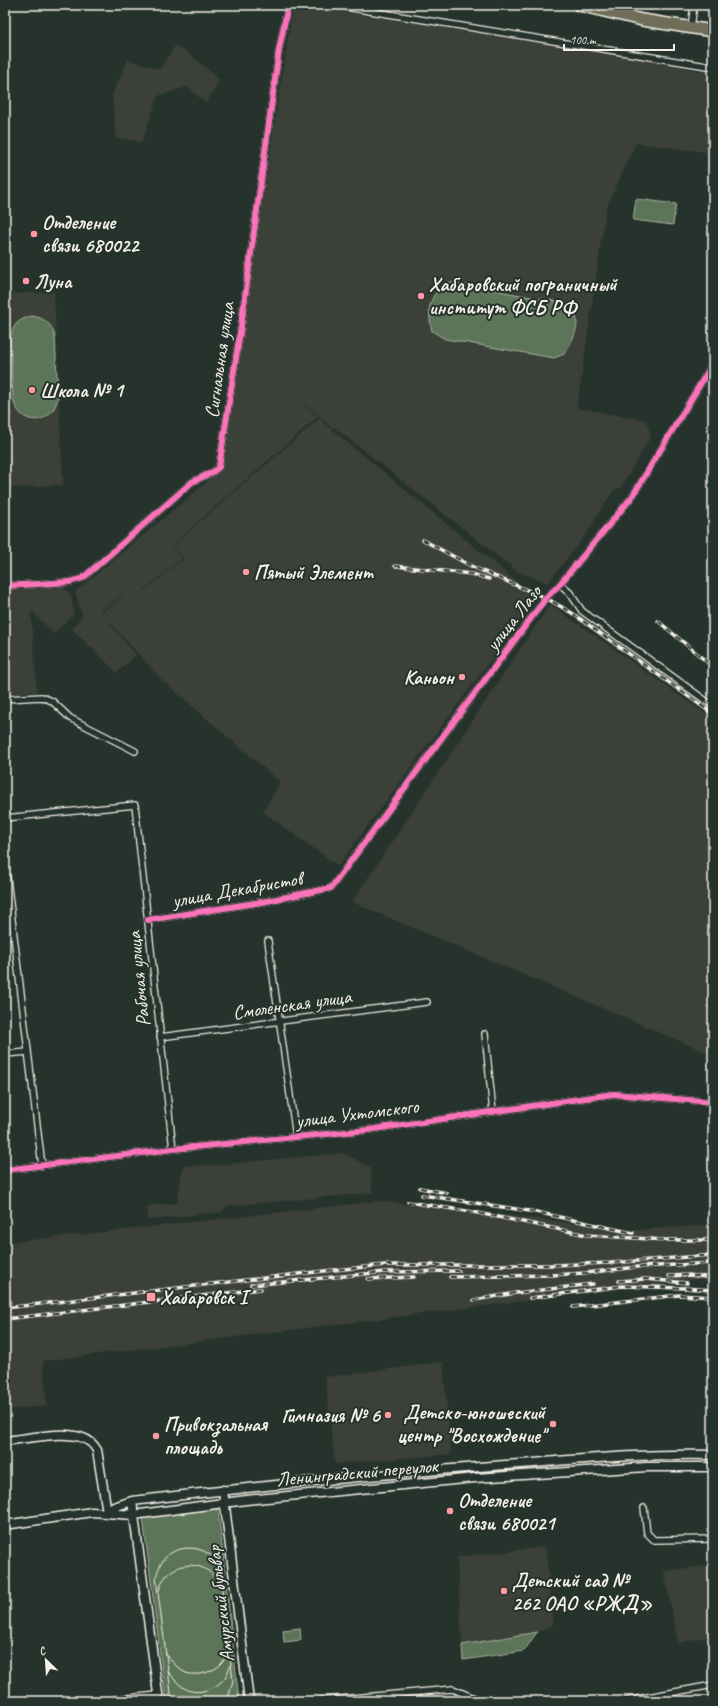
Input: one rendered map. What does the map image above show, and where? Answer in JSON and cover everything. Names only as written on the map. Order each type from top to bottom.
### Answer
[{"type":"highway","points":[[579,5],[642,20],[713,31]]},
{"type":"main road","points":[[5,1441],[61,1435],[84,1438],[97,1450],[107,1512]]},
{"type":"main road","name":"Ленинградский переулок","points":[[107,1512],[114,1507],[132,1501],[242,1488],[481,1467],[593,1459],[657,1455],[713,1456]]},
{"type":"main road","name":"Ленинградский переулок","points":[[5,1525],[88,1513],[107,1512],[133,1514],[293,1495],[475,1478],[648,1467],[713,1467]]},
{"type":"main road","name":"Амурский бульвар","points":[[223,1490],[249,1701]]},
{"type":"main road","points":[[132,1501],[159,1698]]},
{"type":"street","name":"Сигнальная улица","points":[[5,586],[70,582],[83,578],[192,482],[213,472],[219,467],[242,318],[279,50],[288,5]]},
{"type":"street","points":[[333,5],[713,67]]},
{"type":"street","points":[[691,28],[694,5]]},
{"type":"street","name":"улица Лазо","points":[[331,888],[546,598],[560,584],[632,497],[713,363]]},
{"type":"street","points":[[560,584],[570,593],[582,611],[713,706]]},
{"type":"street","points":[[5,700],[42,697],[52,701],[70,718],[135,751]]},
{"type":"street","name":"Рабочая улица","points":[[5,818],[135,805],[173,1149]]},
{"type":"street","points":[[5,862],[42,1166]]},
{"type":"street","name":"улица Декабристов","points":[[148,920],[262,902],[331,888]]},
{"type":"street","points":[[5,936],[14,935]]},
{"type":"street","points":[[268,942],[296,1137]]},
{"type":"street","name":"Смоленская улица","points":[[160,1037],[428,1002]]},
{"type":"street","points":[[485,1034],[493,1112]]},
{"type":"street","points":[[5,1054],[28,1052]]},
{"type":"street","name":"улица Ухтомского","points":[[5,1170],[173,1149],[368,1130],[613,1094],[713,1102]]},
{"type":"street","points":[[644,1508],[647,1533],[654,1540],[713,1539]]},
{"type":"street","points":[[626,1701],[713,1685]]},
{"type":"street","points":[[318,1701],[453,1689],[481,1701]]},
{"type":"street","points":[[98,1701],[159,1698]]},
{"type":"shaded area","name":"Хабаровский пограничный институт ФСБ РФ","points":[[293,5],[613,51],[713,74],[713,153],[636,143],[606,209],[577,408],[646,420],[651,436],[621,488],[614,490],[596,517],[591,528],[548,583],[518,572],[334,427],[332,428],[287,388],[318,417],[172,545],[182,559],[145,589],[140,584],[145,590],[183,559],[173,545],[319,419],[537,598],[338,866],[263,812],[280,782],[163,681],[101,613],[139,582],[100,612],[136,655],[117,673],[72,629],[82,615],[75,592],[221,470]]},
{"type":"shaded area","points":[[175,46],[186,51],[220,80],[206,103],[187,87],[158,96],[142,142],[116,138],[112,95],[128,60],[160,69]]},
{"type":"shaded area","name":"Школа № 1","points":[[54,292],[63,485],[5,488],[5,294]]},
{"type":"shaded area","points":[[64,587],[71,595],[74,614],[54,634],[31,610],[37,692],[8,694],[5,655],[5,590]]},
{"type":"shaded area","points":[[550,604],[713,719],[713,1055],[352,902]]},
{"type":"shaded area","points":[[343,1153],[371,1168],[372,1193],[227,1206],[221,1212],[148,1220],[147,1206],[177,1203],[183,1166],[214,1165]]},
{"type":"shaded area","points":[[378,1201],[635,1230],[713,1225],[713,1285],[700,1279],[43,1361],[47,1406],[5,1410],[5,1243]]},
{"type":"shaded area","name":"Гимназия № 6","points":[[443,1362],[451,1454],[335,1464],[325,1377]]},
{"type":"shaded area","name":"Детский сад № 262 ОАО «РЖД»","points":[[546,1547],[553,1625],[537,1632],[462,1645],[457,1557]]},
{"type":"shaded area","points":[[713,1565],[713,1639],[712,1636],[678,1643],[664,1571]]},
{"type":"green space","points":[[636,199],[676,204],[673,225],[633,220]]},
{"type":"green space","points":[[448,282],[565,303],[576,315],[577,325],[574,336],[564,354],[554,358],[445,339],[432,331],[430,309],[436,292]]},
{"type":"green space","points":[[32,316],[41,318],[47,322],[54,332],[58,397],[55,407],[50,414],[36,420],[29,419],[22,415],[13,399],[10,339],[12,330],[16,324],[27,317]]},
{"type":"green space","points":[[218,1509],[239,1701],[166,1701],[143,1518]]},
{"type":"green space","points":[[300,1628],[301,1640],[284,1642],[283,1630]]},
{"type":"green space","points":[[537,1632],[524,1651],[463,1660],[462,1645]]},
{"type":"tram line","points":[[172,1701],[156,1577],[158,1569],[170,1553],[176,1550],[190,1548],[204,1551],[210,1555],[216,1561],[220,1572],[233,1681],[229,1695],[224,1701]]},
{"type":"tram line","points":[[159,1591],[163,1580],[169,1572],[178,1567],[187,1565],[197,1566],[206,1570],[214,1576],[220,1586]]},
{"type":"tram line","points":[[165,1653],[174,1664],[186,1673],[202,1674],[213,1670],[221,1664],[225,1659],[228,1648]]},
{"type":"tram line","points":[[168,1671],[182,1686],[188,1690],[198,1692],[208,1690],[221,1682],[226,1676],[230,1665]]},
{"type":"railway","points":[[423,540],[473,567],[546,598],[572,613],[713,714]]},
{"type":"railway","points":[[395,566],[472,574],[489,579]]},
{"type":"railway","points":[[658,621],[713,667]]},
{"type":"railway","points":[[420,1188],[447,1193]]},
{"type":"railway","points":[[422,1195],[536,1212],[633,1233]]},
{"type":"railway","points":[[408,1202],[473,1212],[587,1235],[665,1240],[713,1240]]},
{"type":"railway","points":[[5,1308],[385,1265],[551,1265],[611,1263],[713,1255]]},
{"type":"railway","points":[[639,1267],[713,1263]]},
{"type":"railway","points":[[450,1277],[551,1275],[637,1267]]},
{"type":"railway","points":[[251,1285],[385,1272],[459,1271]]},
{"type":"railway","points":[[669,1276],[689,1275],[713,1278]]},
{"type":"railway","points":[[368,1279],[414,1277]]},
{"type":"railway","points":[[619,1281],[646,1279],[687,1283]]},
{"type":"railway","points":[[474,1300],[516,1293],[593,1284]]},
{"type":"railway","points":[[530,1298],[622,1286],[713,1290]]},
{"type":"railway","points":[[5,1319],[261,1289]]},
{"type":"railway","points":[[573,1307],[679,1295],[713,1297]]},
{"type":"cycle path","points":[[5,586],[70,582],[83,578],[192,482],[213,472],[219,467],[241,326],[279,50],[288,5]]},
{"type":"cycle path","points":[[148,920],[262,902],[331,888],[546,598],[560,584],[632,497],[713,363]]},
{"type":"cycle path","points":[[5,1170],[173,1149],[368,1130],[613,1094],[713,1102]]},
{"type":"place","name":"Отделение связи 680022","points":[[34,234]]},
{"type":"place","name":"Луна","points":[[26,281]]},
{"type":"place","name":"Хабаровский пограничный институт ФСБ РФ","points":[[421,296]]},
{"type":"place","name":"Школа № 1","points":[[32,390]]},
{"type":"place","name":"Пятый Элемент","points":[[246,572]]},
{"type":"place","name":"Каньон","points":[[462,677]]},
{"type":"place","name":"Хабаровск I","points":[[151,1297]]},
{"type":"place","name":"Гимназия № 6","points":[[388,1415]]},
{"type":"place","name":"Детско-юношеский центр \"Восхождение\"","points":[[553,1424]]},
{"type":"place","name":"Привокзальная площадь","points":[[156,1436]]},
{"type":"place","name":"Отделение связи 680021","points":[[450,1511]]},
{"type":"place","name":"Детский сад № 262 ОАО «РЖД»","points":[[504,1591]]}]
